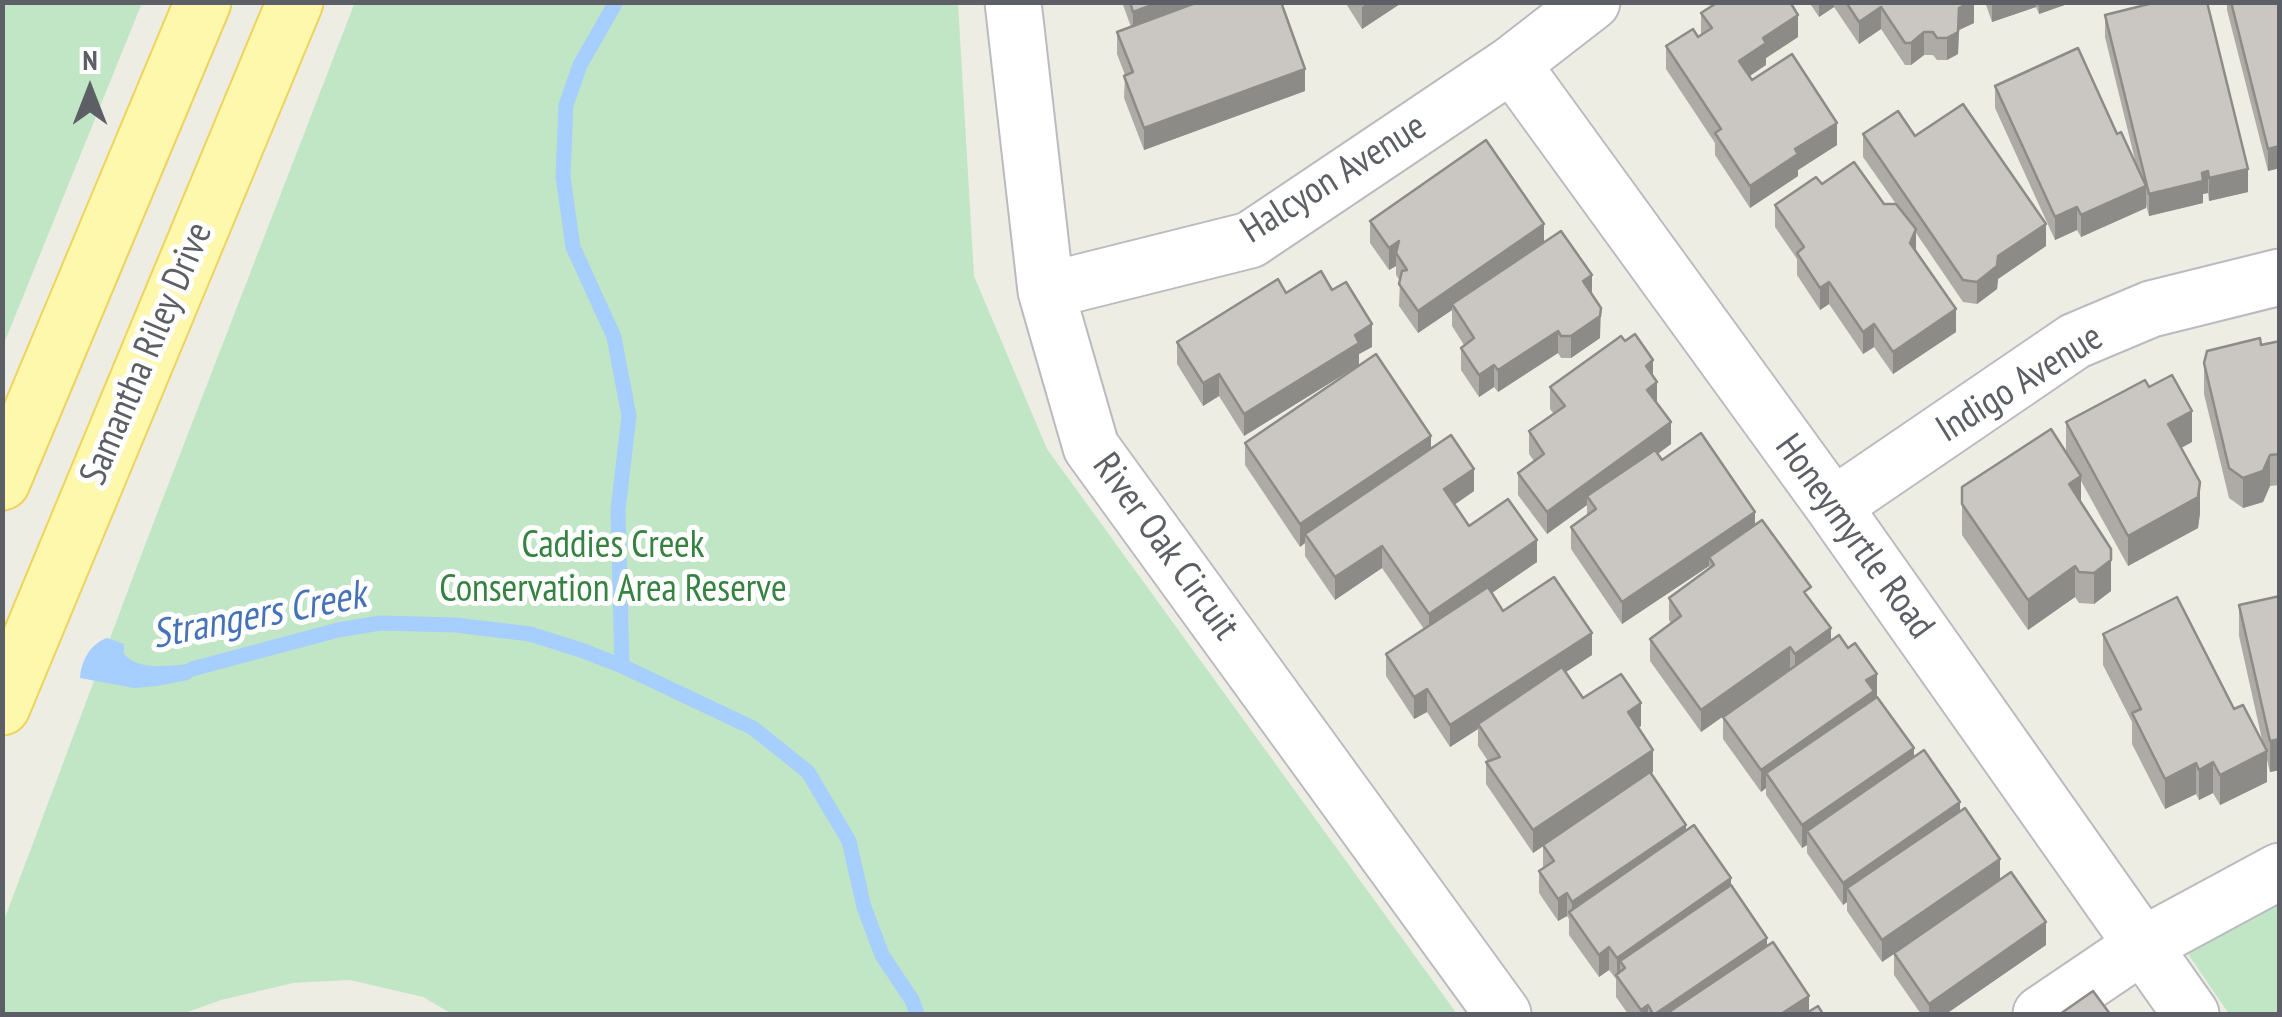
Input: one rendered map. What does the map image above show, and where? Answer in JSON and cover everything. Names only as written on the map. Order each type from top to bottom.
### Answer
[{"type":"main road","points":[[2,482],[203,2]]},
{"type":"main road","name":"Samantha Riley Drive","points":[[3,707],[294,2]]},
{"type":"street","name":"River Oak Circuit","points":[[1014,2],[1046,291],[1091,447],[1503,1014]]},
{"type":"street","name":"Halcyon Avenue","points":[[1046,291],[1250,240],[1512,64],[1592,2]]},
{"type":"street","name":"Honeymyrtle Road","points":[[1512,64],[1833,506],[2191,1014]]},
{"type":"street","name":"Indigo Avenue","points":[[1833,506],[2076,341],[2151,309],[2280,278]]},
{"type":"street","points":[[2040,1014],[2144,945],[2280,871]]},
{"type":"green space","name":"Caddies Creek Conservation Area Reserve","points":[[355,2],[958,3],[974,276],[1047,449],[1457,1014],[452,1014],[423,997],[350,980],[293,983],[182,1014],[3,1014],[3,923]]},
{"type":"green space","points":[[2,3],[142,3],[3,346],[2,346]]},
{"type":"green space","points":[[2279,896],[2279,1014],[2229,1014],[2188,954]]},
{"type":"water","points":[[107,638],[124,644],[124,654],[142,664],[209,665],[188,680],[157,686],[134,688],[80,678],[88,654]]},
{"type":"building","points":[[1130,2],[1160,2],[1133,12]]},
{"type":"building","points":[[1198,2],[1281,2],[1305,69],[1144,128],[1124,76],[1133,72],[1117,32]]},
{"type":"building","points":[[1718,2],[1790,2],[1798,15],[1763,38],[1766,43],[1739,61],[1752,80],[1792,54],[1837,123],[1795,149],[1798,154],[1750,186],[1715,133],[1721,129],[1666,46],[1693,29],[1698,37],[1712,28],[1701,13]]},
{"type":"building","points":[[1846,2],[1970,2],[1959,8],[1958,32],[1937,38],[1933,32],[1924,32],[1911,43],[1905,43],[1881,7],[1859,22]]},
{"type":"building","points":[[2157,2],[2207,2],[2248,169],[2209,178],[2208,171],[2202,173],[2203,181],[2149,194],[2105,15]]},
{"type":"building","points":[[2231,2],[2280,2],[2280,146],[2268,149]]},
{"type":"building","points":[[2078,48],[2117,134],[2121,132],[2146,186],[2081,215],[2077,207],[2055,217],[1995,86]]},
{"type":"building","points":[[1963,104],[2046,224],[1998,256],[1997,266],[1977,282],[1963,280],[1863,134],[1898,111],[1915,136]]},
{"type":"building","points":[[1486,140],[1544,224],[1418,311],[1399,284],[1402,271],[1407,270],[1396,253],[1399,241],[1389,248],[1370,221]]},
{"type":"building","points":[[1854,162],[1884,204],[1896,204],[1916,229],[1910,243],[1956,309],[1893,352],[1874,324],[1863,332],[1829,282],[1820,288],[1797,253],[1804,247],[1775,205],[1816,177],[1822,184]]},
{"type":"building","points":[[1561,231],[1592,275],[1583,281],[1601,308],[1600,316],[1571,336],[1561,336],[1558,331],[1498,370],[1494,365],[1479,375],[1461,348],[1474,338],[1452,304]]},
{"type":"building","points":[[1321,271],[1332,290],[1346,282],[1372,324],[1355,335],[1359,343],[1244,414],[1219,374],[1203,383],[1177,342],[1278,279],[1286,293]]},
{"type":"building","points":[[1635,334],[1653,360],[1646,366],[1657,382],[1647,390],[1671,422],[1547,512],[1518,473],[1544,454],[1529,431],[1565,406],[1550,387],[1621,336],[1625,341]]},
{"type":"building","points":[[2260,338],[2261,345],[2280,341],[2280,454],[2270,455],[2263,471],[2243,478],[2229,468],[2204,363],[2207,351]]},
{"type":"building","points":[[1376,354],[1431,436],[1300,524],[1245,443]]},
{"type":"building","points":[[2172,375],[2192,411],[2168,424],[2200,482],[2198,497],[2128,536],[2066,422],[2145,380],[2149,387]]},
{"type":"building","points":[[2051,429],[2081,476],[2069,484],[2111,549],[2111,560],[2094,573],[2079,572],[2075,566],[2028,600],[1962,504],[1962,487]]},
{"type":"building","points":[[1701,433],[1755,512],[1622,602],[1571,527],[1596,509],[1587,496],[1655,450],[1662,460]]},
{"type":"building","points":[[1451,435],[1474,469],[1444,489],[1469,526],[1508,499],[1537,540],[1429,614],[1382,546],[1335,577],[1305,534]]},
{"type":"building","points":[[1762,520],[1811,587],[1804,592],[1831,628],[1795,654],[1790,647],[1701,710],[1650,639],[1681,616],[1669,598],[1714,565],[1709,557]]},
{"type":"building","points":[[1554,577],[1592,633],[1450,725],[1427,689],[1414,697],[1386,654],[1488,587],[1503,611]]},
{"type":"building","points":[[2280,596],[2280,739],[2270,741],[2239,605]]},
{"type":"building","points":[[2177,597],[2234,709],[2243,705],[2267,751],[2220,775],[2213,762],[2199,770],[2196,763],[2165,779],[2132,713],[2141,709],[2103,634]]},
{"type":"building","points":[[1839,635],[1848,648],[1855,643],[1877,674],[1866,680],[1874,691],[1761,770],[1723,717]]},
{"type":"building","points":[[1562,667],[1583,698],[1621,674],[1641,703],[1628,712],[1653,750],[1533,830],[1486,762],[1500,757],[1478,724]]},
{"type":"building","points":[[1877,697],[1914,748],[1802,825],[1766,773]]},
{"type":"building","points":[[1924,750],[1960,802],[1843,883],[1807,831]]},
{"type":"building","points":[[1650,772],[1686,825],[1572,902],[1567,893],[1558,899],[1539,871],[1554,861],[1543,845]]},
{"type":"building","points":[[1965,808],[2000,859],[1882,940],[1847,888]]},
{"type":"building","points":[[1694,825],[1731,878],[1617,958],[1609,947],[1599,955],[1569,912]]},
{"type":"building","points":[[2011,872],[2046,922],[1929,1004],[1894,953]]},
{"type":"building","points":[[1731,885],[1767,938],[1655,1014],[1648,1005],[1641,1010],[1616,975],[1625,968],[1620,961]]},
{"type":"building","points":[[1773,942],[1809,996],[1781,1014],[1666,1014]]},
{"type":"building","points":[[2093,991],[2110,1014],[2060,1014]]},
{"type":"building","points":[[1818,1006],[1823,1014],[1805,1014]]},
{"type":"waterway","points":[[616,2],[580,65],[566,105],[563,177],[573,247],[614,337],[629,416],[618,510],[622,666]]},
{"type":"waterway","name":"Strangers Creek","points":[[192,669],[338,630],[380,623],[456,625],[530,634],[581,650],[753,728],[808,772],[849,841],[864,907],[882,955],[917,1014]]}]
